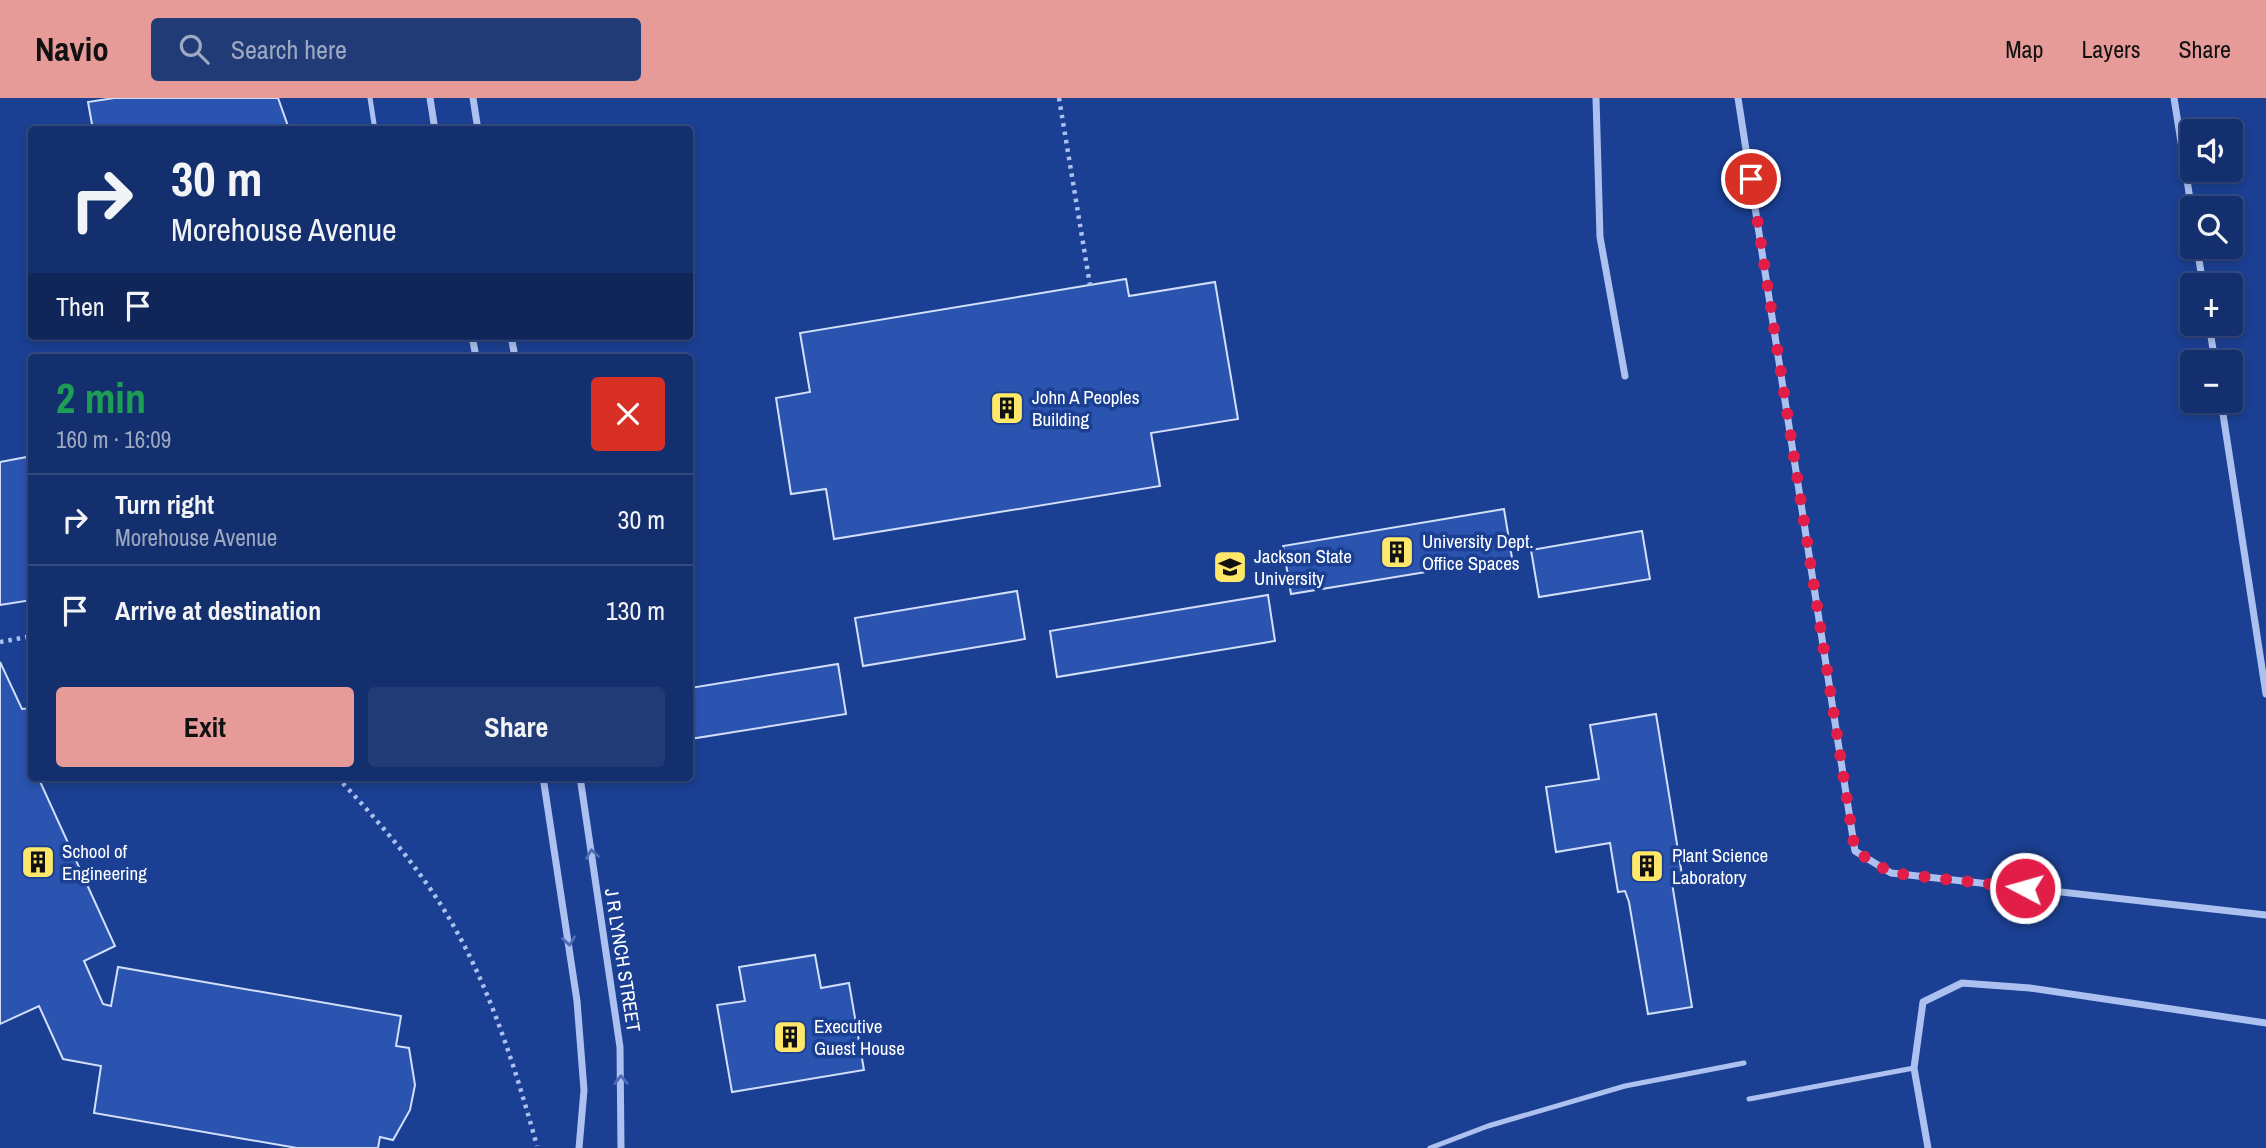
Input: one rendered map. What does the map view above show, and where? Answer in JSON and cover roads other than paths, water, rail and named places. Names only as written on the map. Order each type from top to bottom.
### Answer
[{"type":"street","points":[[429,98],[434,126]]},
{"type":"street","points":[[473,98],[477,126]]},
{"type":"street","points":[[1596,98],[1600,237],[1625,376]]},
{"type":"street","points":[[1738,98],[1855,851],[1891,873],[2266,915]]},
{"type":"street","points":[[2174,98],[2190,196]]},
{"type":"street","points":[[2223,413],[2266,694]]},
{"type":"street","points":[[544,781],[577,1001],[584,1090],[579,1148]]},
{"type":"street","name":"J R LYNCH STREET","points":[[581,781],[620,1047],[621,1148]]},
{"type":"street","points":[[1928,1148],[1914,1068],[1923,1002],[1962,983],[2030,988],[2266,1023]]},
{"type":"lane","points":[[370,98],[374,126]]},
{"type":"lane","points":[[1430,1148],[1488,1126],[1625,1086],[1744,1063]]},
{"type":"lane","points":[[1749,1099],[1914,1068]]},
{"type":"place","name":"John A Peoples Building","points":[[1007,408]]},
{"type":"place","name":"University Dept. Office Spaces","points":[[1397,552]]},
{"type":"place","name":"Jackson State University","points":[[1230,567]]},
{"type":"place","name":"School of Engineering","points":[[38,862]]},
{"type":"place","name":"Plant Science Laboratory","points":[[1647,866]]},
{"type":"place","name":"Executive Guest House","points":[[790,1037]]}]
